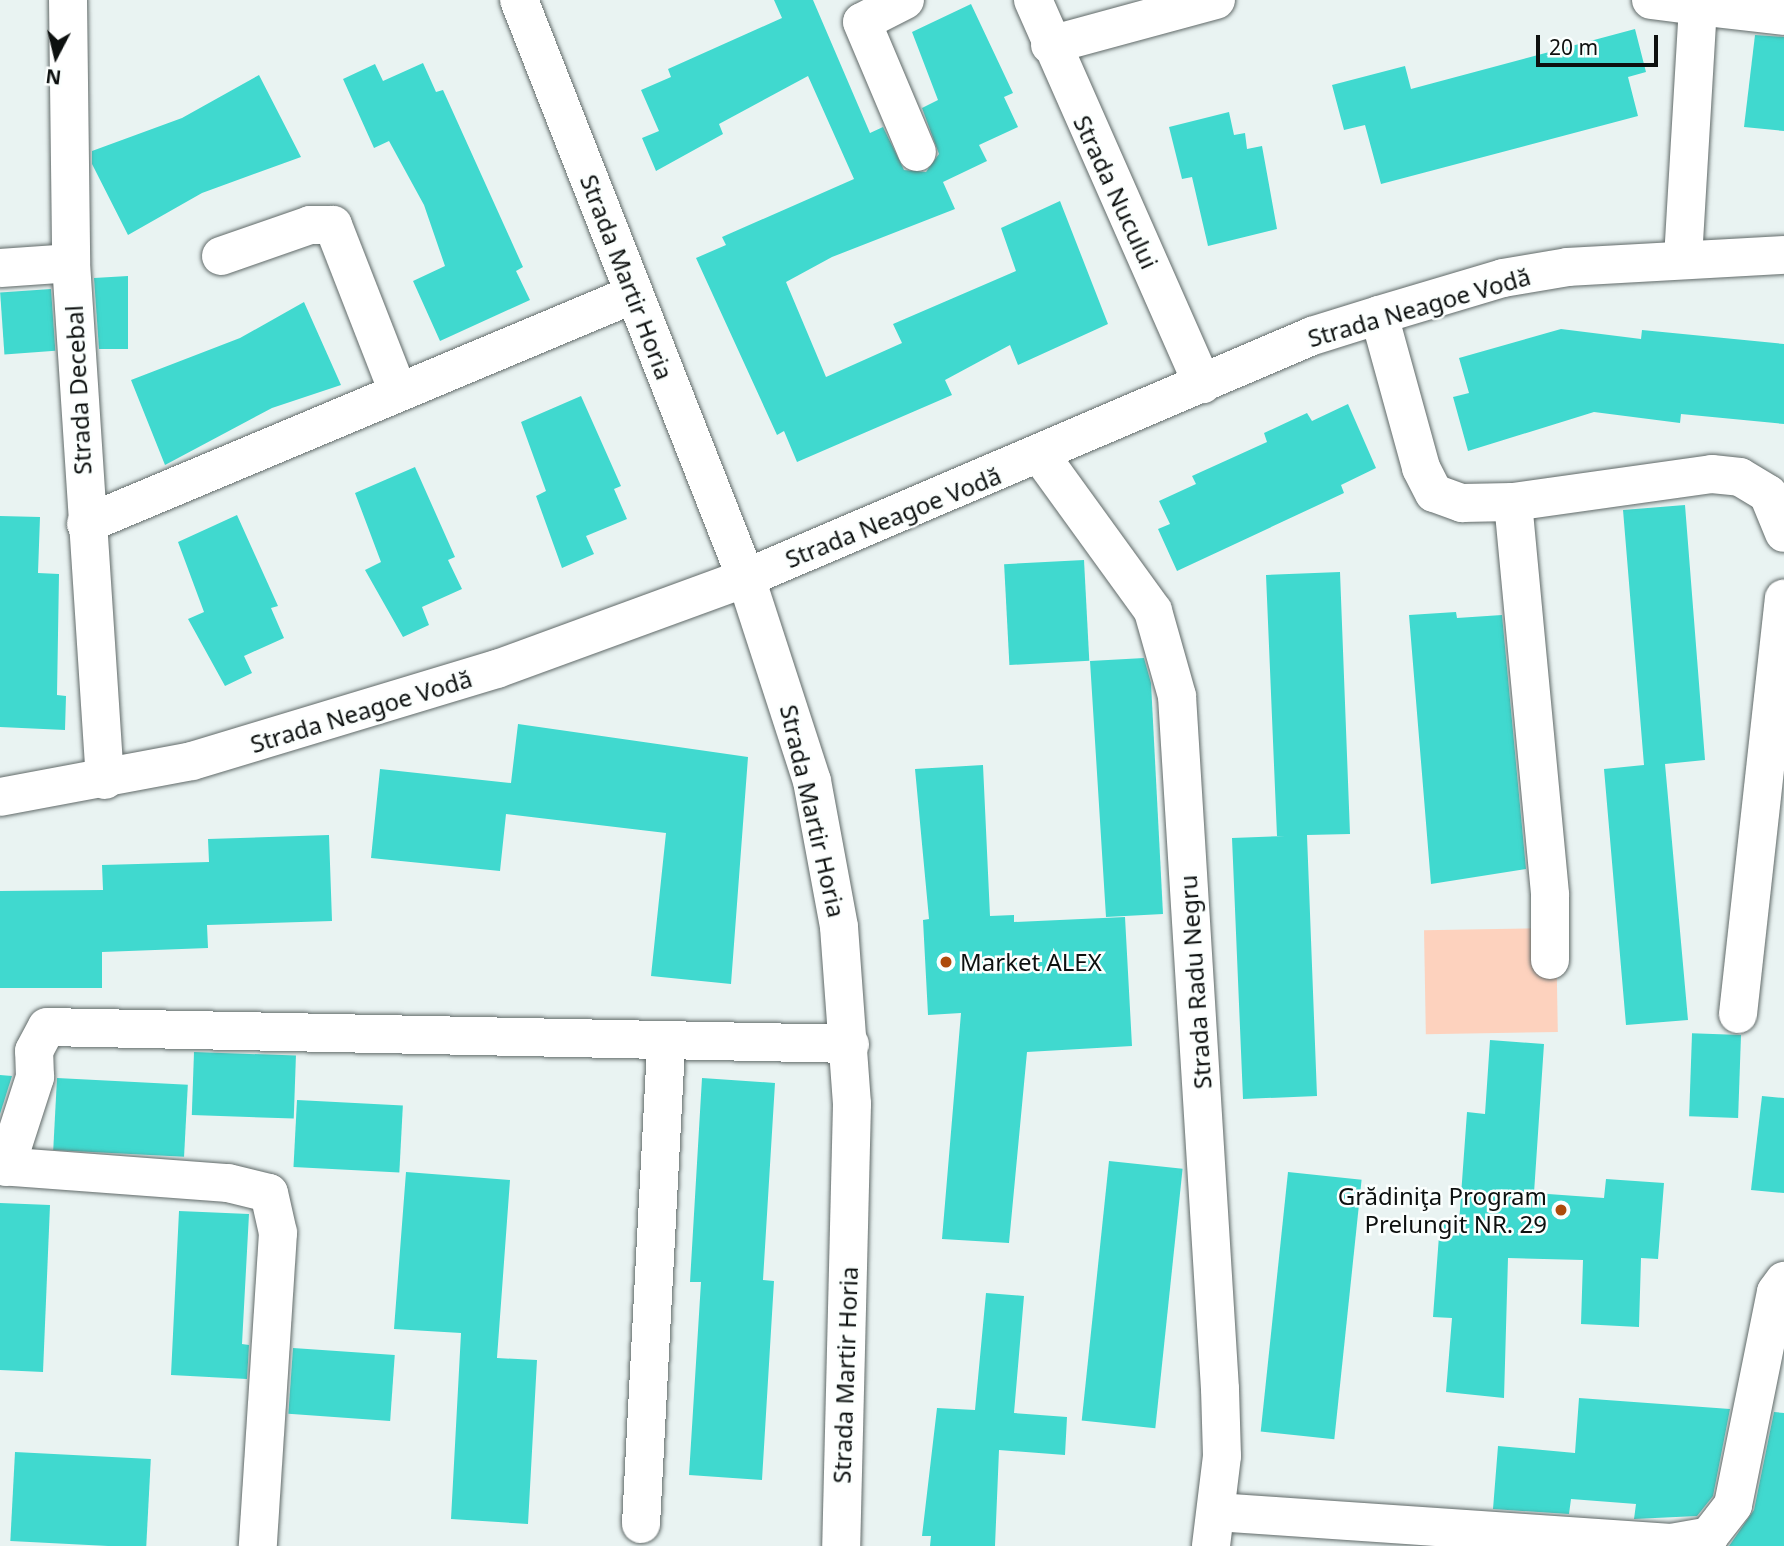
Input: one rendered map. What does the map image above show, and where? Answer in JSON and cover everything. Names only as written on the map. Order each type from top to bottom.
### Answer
[{"type":"street","name":"Strada Decebal","points":[[68,0],[71,263],[86,524],[105,780]]},
{"type":"street","name":"Strada Martir Horia","points":[[519,0],[746,578],[812,781],[839,927],[850,1044],[841,1546]]},
{"type":"street","points":[[905,0],[857,11],[917,152]]},
{"type":"street","name":"Strada Nucului","points":[[1033,0],[1050,45],[1202,384]]},
{"type":"street","points":[[1050,45],[1216,0]]},
{"type":"street","points":[[1650,0],[1784,16]]},
{"type":"street","points":[[1682,256],[1698,6]]},
{"type":"street","points":[[221,256],[310,225],[333,225],[398,392]]},
{"type":"street","name":"Strada Neagoe Vodă","points":[[0,797],[105,780],[327,725],[746,578],[1041,456],[1202,384],[1379,315],[1503,278],[1682,256],[1784,255]]},
{"type":"street","points":[[0,268],[71,263]]},
{"type":"street","points":[[86,524],[634,294]]},
{"type":"street","points":[[1379,315],[1420,468],[1434,493],[1462,503],[1513,502],[1712,474],[1740,477],[1768,494],[1784,533]]},
{"type":"street","name":"Strada Radu Negru","points":[[1041,456],[1153,611],[1177,696],[1220,1389],[1213,1529]]},
{"type":"street","points":[[1513,502],[1550,895],[1550,960]]},
{"type":"street","points":[[1738,1014],[1779,690],[1784,599]]},
{"type":"street","points":[[258,1546],[278,1233],[269,1193],[228,1183],[3,1167],[35,1077],[34,1051],[47,1027],[666,1044],[850,1044]]},
{"type":"street","points":[[642,1524],[666,1044]]},
{"type":"street","points":[[1213,1529],[1671,1543],[1709,1536],[1732,1505],[1776,1292],[1784,1281]]},
{"type":"shaded area","points":[[1556,928],[1558,1032],[1426,1034],[1424,930]]},
{"type":"building","points":[[774,0],[813,0],[870,133],[883,127],[904,170],[926,172],[939,154],[922,108],[938,100],[912,32],[971,4],[1013,93],[1004,97],[1018,127],[979,145],[987,161],[943,182],[955,209],[832,257],[786,282],[826,377],[902,343],[893,324],[1016,271],[1001,228],[1060,201],[1108,324],[1018,365],[1010,345],[945,380],[952,395],[797,462],[784,431],[777,435],[696,258],[726,245],[722,237],[854,179],[808,76],[719,124],[723,134],[656,171],[642,138],[659,131],[641,90],[671,77],[668,69],[782,18]]},
{"type":"building","points":[[1635,29],[1646,72],[1628,77],[1638,116],[1381,184],[1365,125],[1344,130],[1332,85],[1405,66],[1411,89]]},
{"type":"building","points":[[1755,35],[1784,37],[1784,131],[1744,127]]},
{"type":"building","points":[[423,63],[436,92],[443,90],[523,267],[516,271],[530,300],[440,341],[413,281],[445,266],[424,205],[389,141],[374,148],[343,79],[375,64],[383,81]]},
{"type":"building","points":[[259,75],[301,157],[202,193],[128,235],[92,164],[92,151],[182,118]]},
{"type":"building","points":[[1229,112],[1234,135],[1245,133],[1247,149],[1262,146],[1277,229],[1208,246],[1192,177],[1182,179],[1169,127]]},
{"type":"building","points":[[128,276],[128,349],[99,349],[94,278]]},
{"type":"building","points":[[51,289],[55,351],[4,354],[0,293]]},
{"type":"building","points":[[304,302],[341,385],[272,408],[165,465],[131,380],[240,338]]},
{"type":"building","points":[[1561,329],[1641,339],[1642,330],[1784,344],[1784,424],[1681,414],[1680,423],[1594,412],[1468,451],[1453,397],[1469,393],[1459,358]]},
{"type":"building","points":[[581,396],[621,486],[614,489],[627,519],[586,536],[594,554],[562,568],[536,496],[546,491],[521,422]]},
{"type":"building","points":[[1348,404],[1376,468],[1341,485],[1344,493],[1177,571],[1158,529],[1170,524],[1159,501],[1196,484],[1192,476],[1267,442],[1264,433],[1307,413],[1312,421]]},
{"type":"building","points":[[415,467],[455,557],[448,560],[462,589],[422,607],[429,625],[403,637],[365,570],[381,562],[355,493]]},
{"type":"building","points":[[1685,505],[1705,760],[1665,764],[1688,1020],[1626,1025],[1604,769],[1644,765],[1623,510]]},
{"type":"building","points":[[237,515],[278,606],[271,608],[284,638],[244,656],[252,673],[225,686],[188,619],[204,612],[178,542]]},
{"type":"building","points":[[0,516],[40,517],[38,573],[59,574],[57,695],[66,696],[65,730],[0,727]]},
{"type":"building","points":[[1084,560],[1089,661],[1009,665],[1004,564]]},
{"type":"building","points":[[1340,572],[1350,834],[1307,835],[1317,1096],[1243,1099],[1232,838],[1285,836],[1277,836],[1266,575]]},
{"type":"building","points":[[1456,612],[1457,618],[1502,615],[1526,869],[1431,884],[1409,615]]},
{"type":"building","points":[[1144,658],[1151,683],[1163,914],[1106,917],[1090,661]]},
{"type":"building","points":[[518,724],[748,757],[731,984],[651,976],[666,833],[506,814],[500,871],[371,858],[380,769],[511,783]]},
{"type":"building","points":[[983,765],[990,916],[1014,915],[1014,922],[1125,917],[1132,1046],[1027,1052],[1009,1243],[942,1239],[961,1013],[928,1015],[923,920],[929,919],[915,769]]},
{"type":"building","points":[[329,835],[332,921],[207,925],[208,948],[102,952],[102,988],[0,988],[0,891],[103,890],[102,865],[209,862],[208,839]]},
{"type":"building","points":[[1692,1033],[1741,1035],[1738,1118],[1689,1116]]},
{"type":"building","name":"Grădiniţa Program Prelungit NR. 29","points":[[1490,1040],[1544,1044],[1534,1193],[1604,1198],[1606,1179],[1664,1183],[1658,1259],[1641,1258],[1639,1327],[1581,1324],[1583,1260],[1508,1258],[1504,1398],[1446,1392],[1452,1318],[1433,1317],[1440,1222],[1459,1223],[1467,1112],[1485,1114]]},
{"type":"building","points":[[194,1052],[296,1056],[294,1119],[192,1115]]},
{"type":"building","points":[[0,1075],[12,1076],[0,1114]]},
{"type":"building","points":[[57,1078],[188,1085],[184,1157],[53,1150]]},
{"type":"building","points":[[702,1078],[775,1083],[763,1280],[774,1281],[762,1480],[689,1475],[701,1282],[690,1282]]},
{"type":"building","points":[[1762,1096],[1784,1098],[1784,1193],[1751,1190]]},
{"type":"building","points":[[297,1100],[403,1106],[399,1172],[293,1167]]},
{"type":"building","points":[[1109,1161],[1183,1169],[1155,1428],[1082,1421]]},
{"type":"building","points":[[406,1172],[510,1180],[497,1358],[537,1360],[528,1524],[451,1519],[461,1333],[394,1329]]},
{"type":"building","points":[[1288,1172],[1362,1180],[1334,1439],[1261,1432]]},
{"type":"building","points":[[0,1203],[50,1205],[43,1372],[0,1370]]},
{"type":"building","points":[[179,1211],[249,1214],[242,1344],[249,1345],[247,1379],[171,1375]]},
{"type":"building","points":[[986,1293],[1024,1296],[1014,1413],[1067,1417],[1065,1455],[999,1450],[995,1546],[930,1546],[931,1536],[922,1536],[937,1408],[975,1410]]},
{"type":"building","points":[[293,1348],[395,1355],[390,1421],[288,1414]]},
{"type":"building","points":[[1579,1398],[1730,1409],[1713,1496],[1697,1516],[1634,1519],[1636,1504],[1571,1499],[1569,1514],[1493,1509],[1498,1446],[1575,1453]]},
{"type":"building","points":[[1774,1412],[1784,1413],[1784,1546],[1729,1546],[1754,1510]]},
{"type":"building","points":[[15,1452],[151,1459],[146,1546],[10,1541]]},
{"type":"place","name":"Market ALEX","points":[[946,962]]},
{"type":"place","name":"Grădiniţa Program Prelungit NR. 29","points":[[1561,1210]]}]
